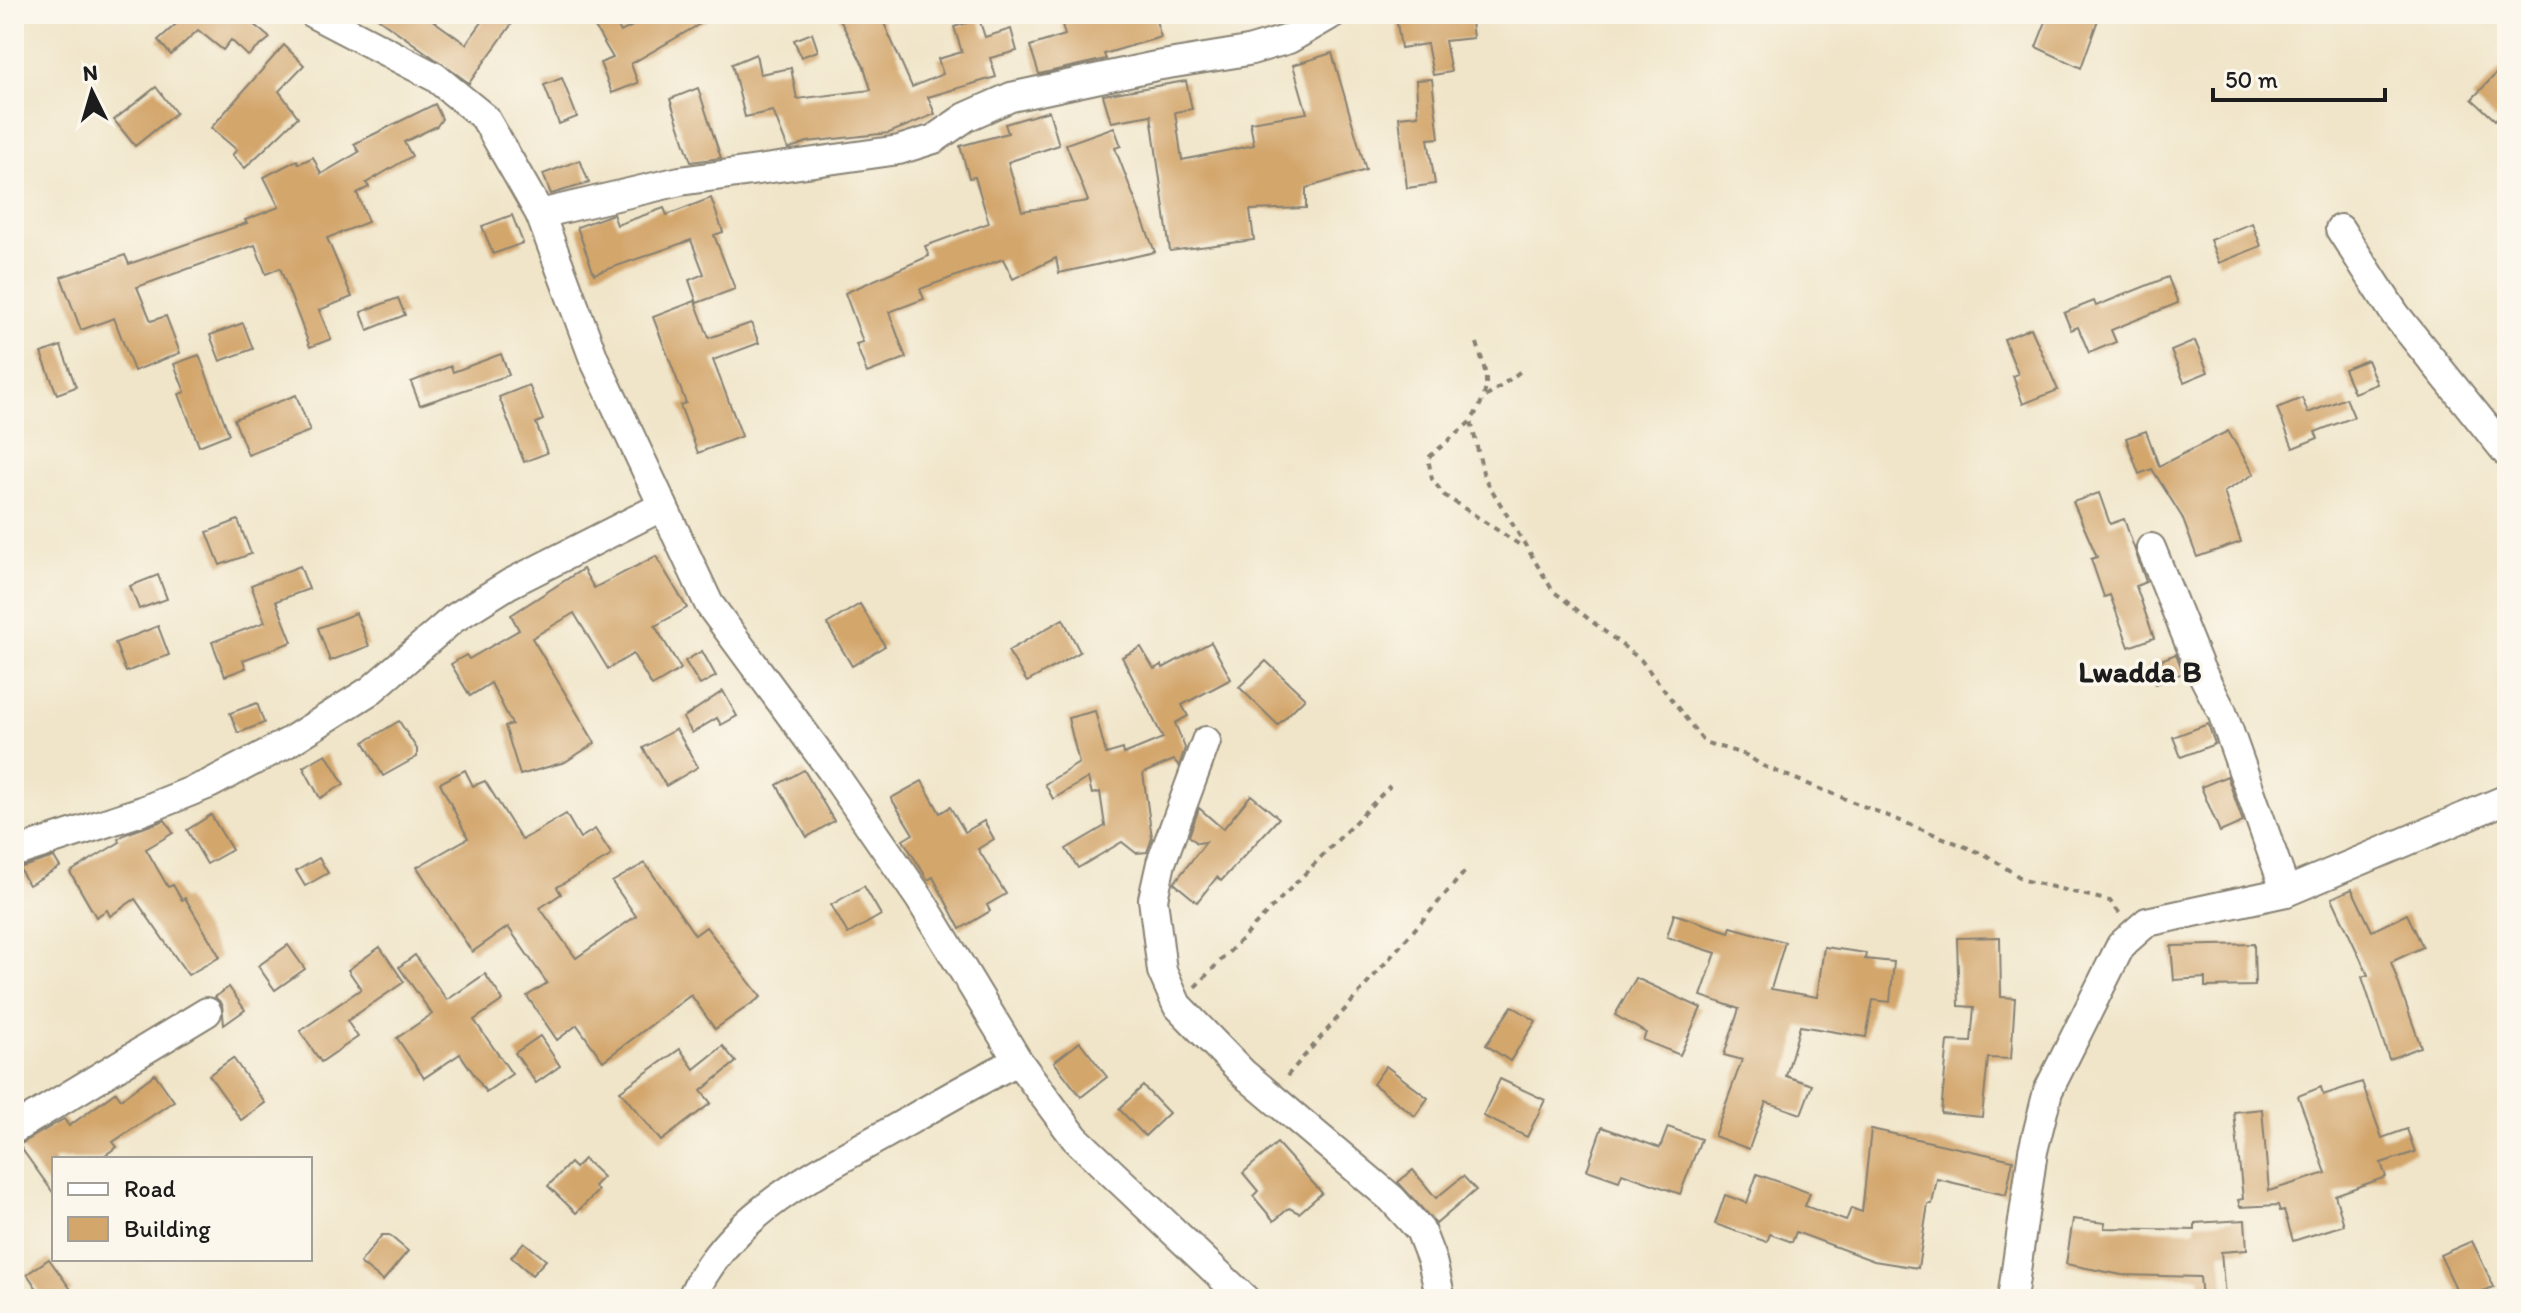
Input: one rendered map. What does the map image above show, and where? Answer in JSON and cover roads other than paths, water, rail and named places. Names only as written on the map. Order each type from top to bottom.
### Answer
[{"type":"street","points":[[314,14],[435,77],[485,118],[540,214],[594,359],[709,604],[832,771],[920,899],[1018,1061],[1075,1138],[1245,1299]]},
{"type":"street","points":[[540,214],[680,181],[899,150],[934,139],[966,117],[1011,97],[1156,66],[1248,51],[1289,39],[1332,14]]},
{"type":"street","points":[[2340,229],[2395,314],[2507,453]]},
{"type":"street","points":[[16,852],[182,794],[287,743],[371,690],[453,619],[509,584],[663,506]]},
{"type":"street","points":[[2151,548],[2200,669],[2222,712],[2286,892]]},
{"type":"street","points":[[1206,741],[1161,863],[1153,899],[1162,971],[1177,1005],[1270,1096],[1392,1199],[1420,1230],[1432,1261],[1441,1299]]},
{"type":"street","points":[[2012,1299],[2033,1151],[2048,1091],[2121,945],[2147,922],[2286,892],[2507,799]]},
{"type":"street","points":[[14,1129],[207,1012]]},
{"type":"street","points":[[691,1299],[702,1275],[721,1249],[770,1205],[833,1162],[949,1095],[1018,1061]]},
{"type":"district","name":"Lwadda B","points":[[2140,671]]}]
